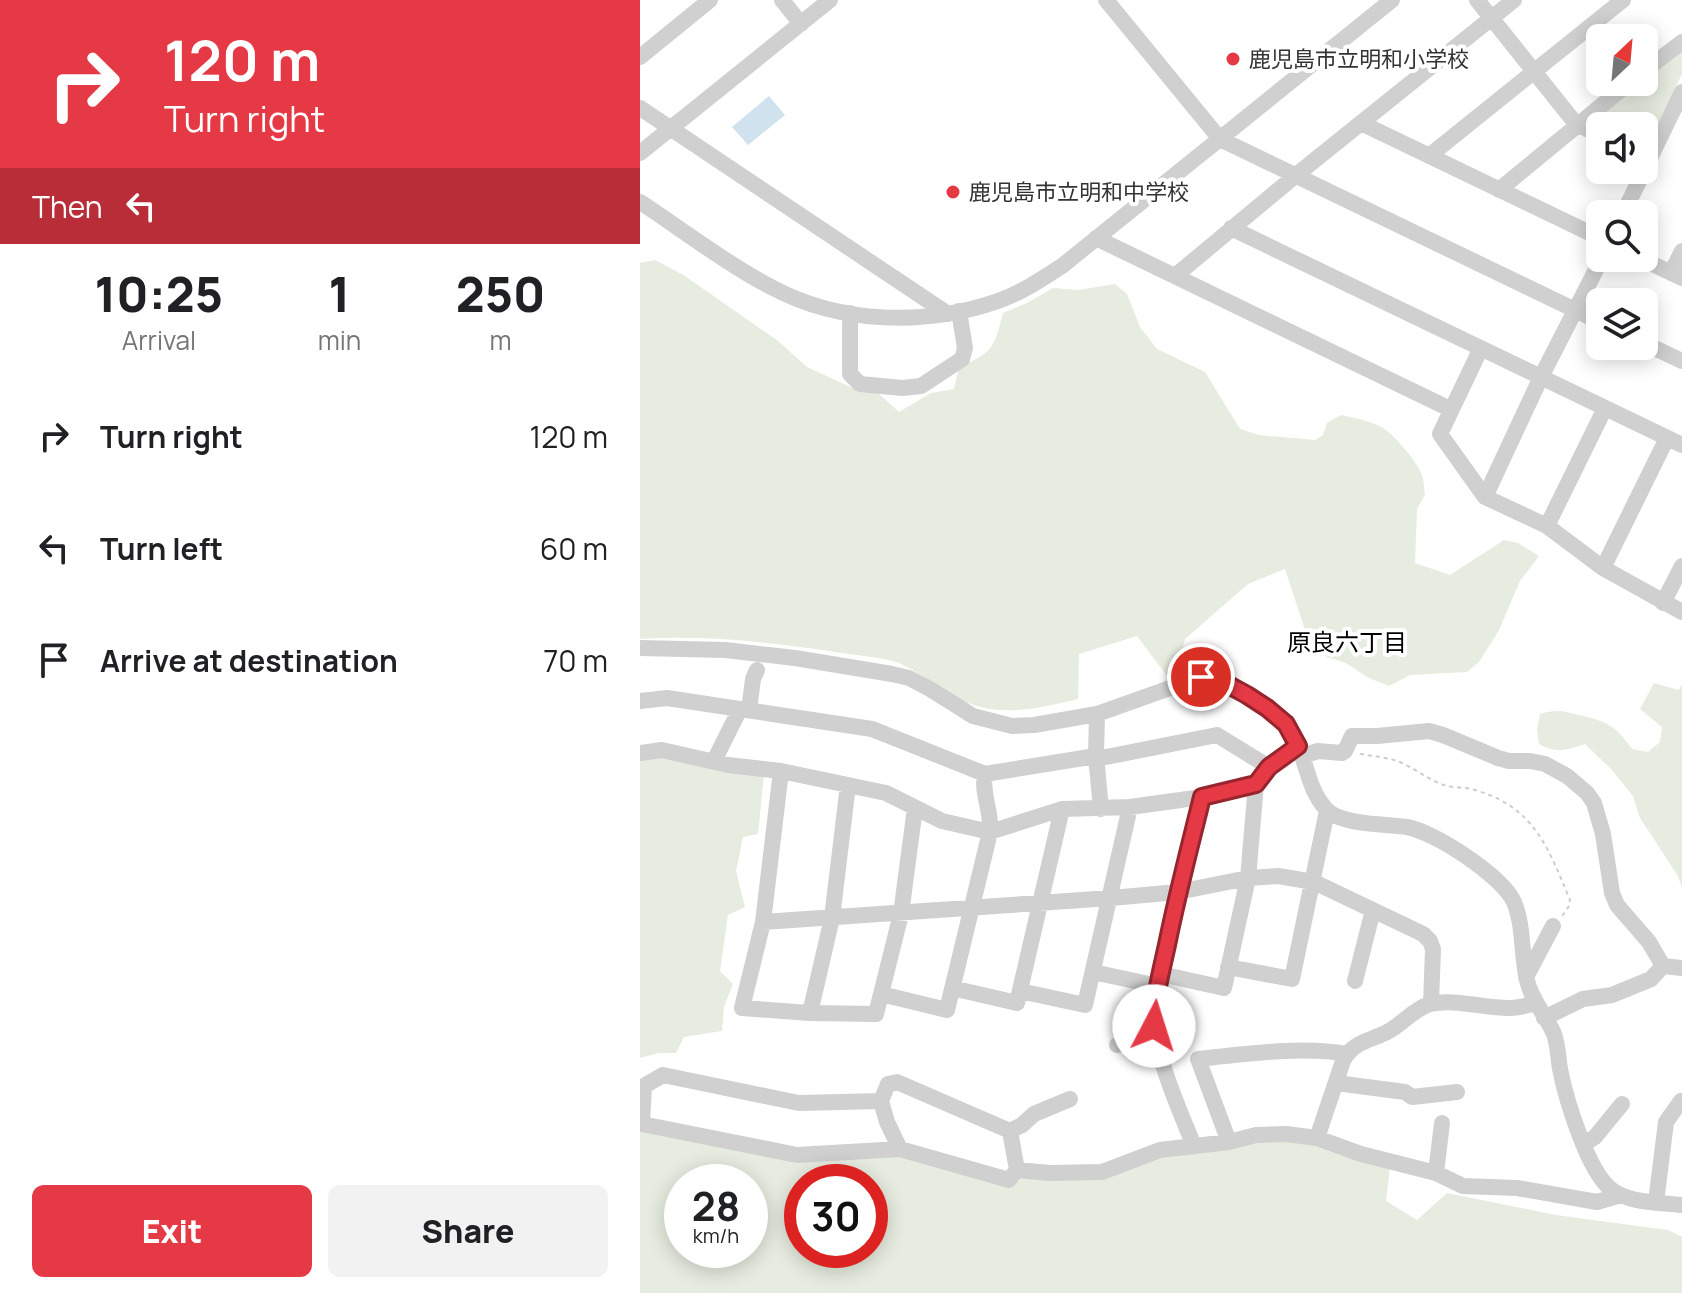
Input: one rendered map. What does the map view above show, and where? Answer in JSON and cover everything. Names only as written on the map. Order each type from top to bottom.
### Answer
[{"type":"street","points":[[640,57],[710,0]]},
{"type":"street","points":[[782,0],[801,24]]},
{"type":"street","points":[[640,153],[830,0]]},
{"type":"street","points":[[1106,0],[1220,139],[1586,315]]},
{"type":"street","points":[[640,202],[774,289],[808,302],[876,317],[923,317],[954,313],[999,301],[1062,266],[1392,0]]},
{"type":"street","points":[[1477,0],[1576,124],[1586,129]]},
{"type":"street","points":[[1175,276],[1514,0]]},
{"type":"street","points":[[1429,156],[1623,0]]},
{"type":"street","points":[[1658,60],[1682,42]]},
{"type":"street","points":[[1658,137],[1682,92]]},
{"type":"street","points":[[1499,190],[1612,96]]},
{"type":"street","points":[[640,108],[954,313],[965,348],[962,359],[921,386],[902,388],[860,384],[850,374],[850,313]]},
{"type":"street","points":[[1361,123],[1586,231]]},
{"type":"street","points":[[1231,228],[1674,442],[1603,568]]},
{"type":"street","points":[[1096,238],[1450,409]]},
{"type":"street","points":[[1658,267],[1677,276],[1682,251]]},
{"type":"street","points":[[1485,497],[1595,272]]},
{"type":"street","points":[[1481,348],[1440,434],[1485,497],[1547,526],[1603,568],[1682,612]]},
{"type":"street","points":[[1658,350],[1682,361]]},
{"type":"street","points":[[1547,526],[1605,408]]},
{"type":"street","points":[[1663,603],[1682,566]]},
{"type":"street","points":[[640,648],[725,650],[892,674],[909,678],[973,716],[1012,726],[1097,714],[1201,677],[1214,677],[1267,708],[1286,724],[1300,751],[1312,788],[1327,811],[1355,821],[1410,827],[1426,832],[1445,842],[1503,887],[1513,902],[1519,924],[1530,992],[1552,1029],[1566,1094],[1591,1163],[1609,1188],[1621,1195],[1641,1201],[1682,1205]]},
{"type":"street","points":[[714,761],[744,709],[757,670]]},
{"type":"street","points":[[640,701],[667,698],[872,729],[985,774],[1106,757],[1217,735],[1269,767]]},
{"type":"street","points":[[1097,714],[1096,756],[1101,809]]},
{"type":"street","points":[[1093,972],[1224,988],[1248,878],[1256,784],[1269,767],[1300,751],[1342,753],[1352,736],[1429,731],[1498,758],[1545,764],[1567,776],[1587,793],[1594,803],[1603,834],[1612,893],[1617,905],[1649,942],[1663,966]]},
{"type":"street","points":[[640,753],[662,750],[886,793],[942,821],[990,832],[1062,809],[1130,807],[1202,797],[1256,784]]},
{"type":"street","points":[[781,771],[763,922],[742,1008],[876,1014],[901,914],[915,808]]},
{"type":"street","points":[[881,994],[947,1010],[990,832],[985,774]]},
{"type":"street","points":[[810,1013],[832,918],[848,785]]},
{"type":"street","points":[[1194,1146],[1165,1072],[1156,1036],[1154,1007],[1202,797]]},
{"type":"street","points":[[1020,991],[1085,1005],[1130,807]]},
{"type":"street","points":[[952,988],[1017,1003],[1062,809]]},
{"type":"street","points":[[1228,967],[1292,979],[1327,811]]},
{"type":"street","points":[[763,922],[1111,898],[1178,892],[1248,878],[1278,876],[1314,882],[1423,934],[1433,949],[1431,1004]]},
{"type":"street","points":[[1355,981],[1373,910]]},
{"type":"street","points":[[1526,977],[1553,926]]},
{"type":"street","points":[[1663,966],[1682,968]]},
{"type":"street","points":[[1317,1138],[1347,1054],[1354,1046],[1390,1031],[1413,1012],[1431,1004],[1457,1003],[1540,1010],[1612,995],[1651,979],[1663,966]]},
{"type":"street","points":[[1117,1045],[1156,1036]]},
{"type":"street","points":[[1229,1142],[1198,1059],[1275,1052],[1347,1054]]},
{"type":"street","points":[[881,1101],[799,1103],[663,1075],[644,1086],[642,1124],[797,1155],[900,1149],[1009,1180],[1017,1170],[1010,1131]]},
{"type":"street","points":[[900,1149],[881,1101],[888,1084],[897,1082],[1010,1131]]},
{"type":"street","points":[[1336,1083],[1405,1092],[1412,1097],[1457,1092]]},
{"type":"street","points":[[1010,1131],[1034,1114],[1070,1099]]},
{"type":"street","points":[[1656,1202],[1666,1122],[1681,1101]]},
{"type":"street","points":[[1584,1144],[1595,1137],[1622,1104]]},
{"type":"street","points":[[1436,1173],[1442,1123]]},
{"type":"street","points":[[1017,1170],[1102,1172],[1160,1150],[1229,1142],[1256,1135],[1286,1134],[1317,1138],[1361,1154],[1436,1173],[1463,1186],[1517,1188],[1597,1202],[1621,1195]]},
{"type":"path","points":[[1345,751],[1397,761],[1445,785],[1475,789],[1497,797],[1529,820],[1549,849],[1570,900],[1569,906],[1553,926]]},
{"type":"shaded area","points":[[1682,50],[1682,74],[1658,123],[1658,112],[1603,112],[1623,96],[1658,96],[1658,69]]},
{"type":"shaded area","points":[[655,260],[685,276],[778,341],[807,367],[857,390],[877,392],[899,412],[931,393],[954,389],[959,367],[979,358],[994,342],[1003,313],[1053,288],[1078,290],[1115,284],[1127,294],[1140,327],[1157,349],[1205,372],[1240,429],[1259,435],[1315,440],[1323,435],[1327,423],[1341,415],[1373,423],[1394,437],[1417,465],[1424,483],[1425,495],[1417,509],[1415,563],[1450,575],[1504,540],[1518,543],[1539,556],[1520,581],[1499,630],[1479,662],[1467,672],[1410,675],[1389,686],[1346,663],[1327,657],[1307,636],[1285,569],[1248,584],[1185,639],[1176,672],[1167,676],[1137,636],[1079,654],[1078,699],[1028,709],[980,707],[948,693],[909,668],[879,658],[735,640],[640,639],[640,263]]},
{"type":"shaded area","points":[[1654,683],[1679,690],[1682,684],[1682,888],[1678,876],[1640,818],[1633,796],[1611,769],[1585,744],[1562,750],[1539,744],[1537,730],[1540,714],[1568,712],[1603,722],[1621,734],[1632,749],[1648,752],[1660,742],[1662,727],[1640,709]]},
{"type":"shaded area","points":[[661,754],[764,774],[758,834],[743,837],[736,871],[745,907],[728,915],[720,971],[733,984],[724,1007],[722,1031],[684,1037],[676,1053],[640,1058],[640,756]]},
{"type":"shaded area","points":[[640,1129],[704,1142],[899,1154],[1012,1188],[1023,1177],[1100,1180],[1169,1155],[1290,1139],[1323,1145],[1390,1167],[1386,1201],[1417,1220],[1447,1193],[1556,1215],[1668,1230],[1682,1237],[1682,1293],[640,1293]]},
{"type":"water","points":[[769,96],[785,115],[748,145],[732,127]]},
{"type":"place","name":"鹿児島市立明和小学校","points":[[1233,59]]},
{"type":"place","name":"鹿児島市立明和中学校","points":[[953,192]]},
{"type":"district","name":"原良六丁目","points":[[1347,643]]},
{"type":"route","points":[[1154,1026],[1158,986],[1202,797],[1256,784],[1269,767],[1298,746],[1286,724],[1267,708],[1214,677],[1201,677]]}]
